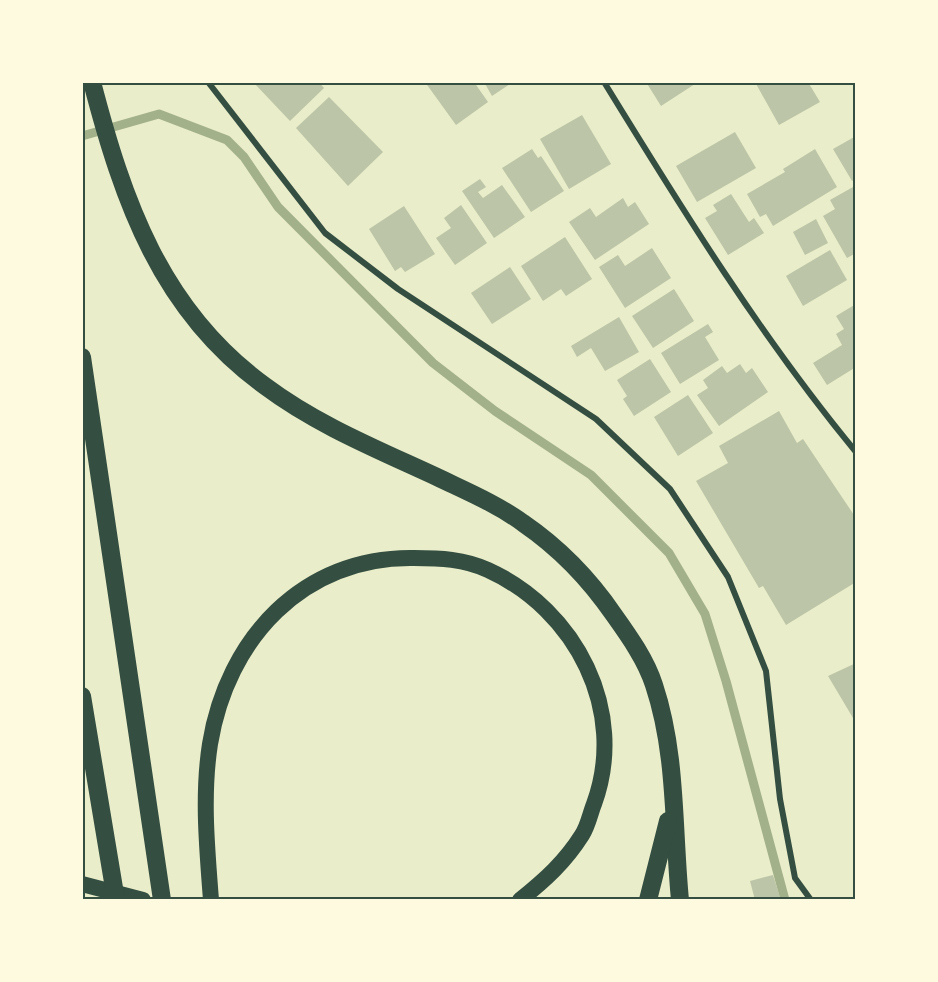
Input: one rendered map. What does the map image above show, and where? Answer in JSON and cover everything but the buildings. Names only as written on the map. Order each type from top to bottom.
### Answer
[{"type":"highway","points":[[92,82],[112,161],[143,239],[169,283],[199,323],[230,357],[265,386],[324,423],[470,493],[523,522],[565,558],[613,613],[631,639],[654,683],[666,733],[674,786],[681,900]]},
{"type":"highway","points":[[82,357],[162,900]]},
{"type":"highway","points":[[211,900],[205,792],[210,743],[223,692],[241,654],[266,621],[301,590],[349,566],[396,557],[450,558],[488,570],[528,593],[565,628],[594,678],[606,731],[602,783],[583,833],[554,873],[520,900]]},
{"type":"highway","points":[[82,696],[116,900]]},
{"type":"highway","points":[[648,900],[666,837],[674,786]]},
{"type":"highway","points":[[82,884],[143,900]]},
{"type":"street","points":[[208,82],[326,233],[398,289],[596,419],[670,489],[728,577],[766,671],[780,800],[795,878],[811,900]]},
{"type":"street","points":[[604,82],[694,228],[816,404],[855,452]]},
{"type":"waterway","points":[[82,136],[159,114],[227,140],[244,157],[278,207],[433,363],[495,411],[591,475],[669,553],[705,614],[726,681],[785,900]]}]
